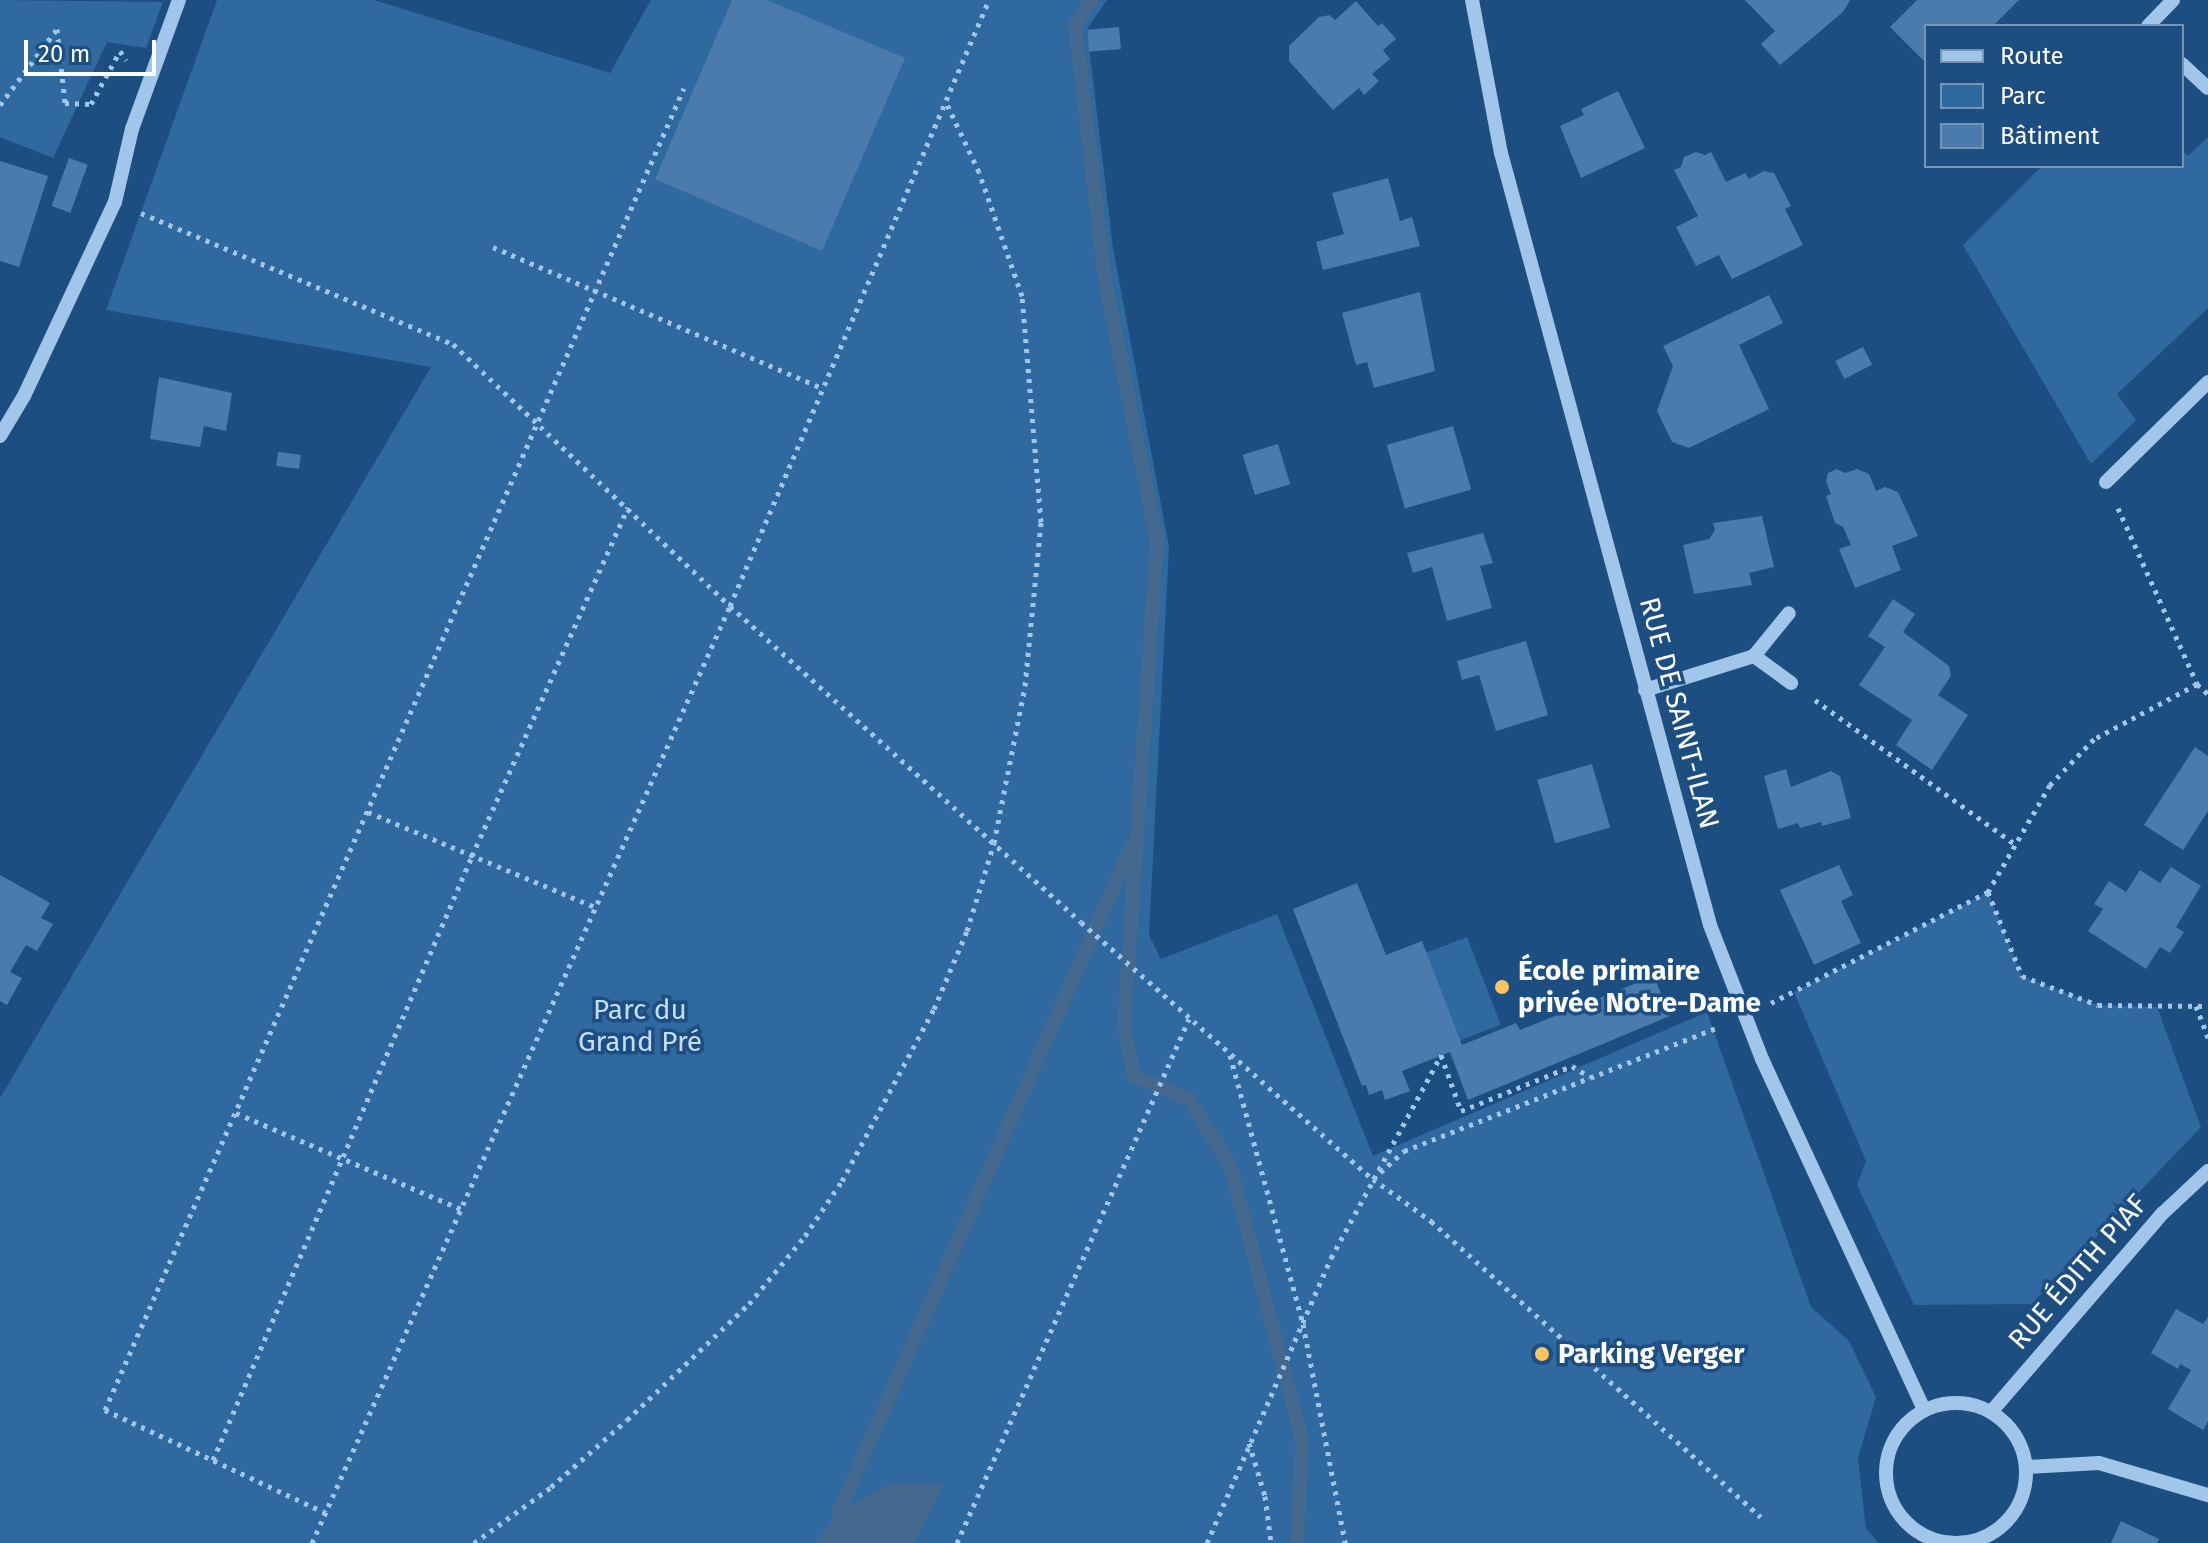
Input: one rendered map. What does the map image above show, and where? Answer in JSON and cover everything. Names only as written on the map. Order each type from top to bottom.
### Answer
[{"type":"street","points":[[0,436],[24,396],[115,202],[132,129],[179,0]]},
{"type":"street","name":"RUE DE SAINT-ILAN","points":[[1472,0],[1501,153],[1710,925],[1745,1016],[1924,1410]]},
{"type":"street","points":[[2150,24],[2173,0]]},
{"type":"street","points":[[2184,66],[2208,88]]},
{"type":"street","points":[[2106,482],[2208,382]]},
{"type":"street","points":[[1645,690],[1754,656],[1789,613]]},
{"type":"street","points":[[1754,656],[1791,683]]},
{"type":"street","name":"RUE ÉDITH PIAF","points":[[1991,1412],[2163,1213],[2208,1171]]},
{"type":"street","points":[[1958,1403],[1991,1412],[2008,1426],[2020,1445],[2026,1467],[2025,1487],[2006,1522],[1990,1534],[1971,1542],[1948,1542],[1926,1536],[1907,1523],[1893,1504],[1887,1483],[1887,1461],[1894,1440],[1907,1423],[1924,1410],[1958,1403]]},
{"type":"street","points":[[2026,1467],[2099,1463],[2208,1495]]},
{"type":"path","points":[[312,1543],[730,606],[989,0]]},
{"type":"path","points":[[0,105],[57,29],[65,103],[91,104],[120,51],[145,90]]},
{"type":"path","points":[[326,1513],[105,1410],[598,292],[684,88]]},
{"type":"path","points":[[474,1543],[551,1487],[637,1410],[749,1304],[805,1236],[842,1181],[934,1009],[967,931],[994,843],[1025,686],[1040,507],[1022,296],[979,172],[945,100]]},
{"type":"path","points":[[115,202],[453,344],[730,606],[1141,976],[1373,1179],[1431,1221],[1761,1517]]},
{"type":"path","points":[[493,247],[822,388]]},
{"type":"path","points":[[2106,482],[2197,684],[2208,694]]},
{"type":"path","points":[[213,1460],[472,856],[628,507]]},
{"type":"path","points":[[1791,683],[2016,845]]},
{"type":"path","points":[[1373,1179],[1404,1151],[1745,1016],[1988,892],[2050,785],[2094,739],[2197,684]]},
{"type":"path","points":[[368,812],[595,907]]},
{"type":"path","points":[[1988,892],[2022,976],[2098,1005],[2208,1006]]},
{"type":"path","points":[[2196,1006],[2208,1038]]},
{"type":"path","points":[[957,1543],[1189,1019]]},
{"type":"path","points":[[1230,1054],[1303,1324],[1345,1543]]},
{"type":"path","points":[[1207,1543],[1331,1258],[1441,1055],[1461,1111],[1572,1066],[1591,1077]]},
{"type":"path","points":[[236,1113],[461,1209]]},
{"type":"path","points":[[1249,1443],[1265,1496],[1271,1543]]},
{"type":"green space","points":[[0,0],[163,2],[146,48],[107,42],[53,158],[0,137]]},
{"type":"green space","name":"Parc du Grand Pré","points":[[217,0],[374,0],[610,73],[651,0],[1107,0],[1087,29],[1113,248],[1169,547],[1149,935],[1161,959],[1277,914],[1373,1156],[1707,1012],[1811,1307],[1849,1341],[1876,1397],[1858,1458],[1866,1529],[1879,1543],[0,1543],[0,1098],[431,367],[106,310]]},
{"type":"green space","points":[[2208,137],[2208,308],[2117,394],[2136,420],[2091,464],[1963,245],[2040,168],[2184,168],[2184,152],[2188,156]]},
{"type":"green space","points":[[1988,892],[2022,976],[2098,1005],[2157,1007],[2201,1127],[2032,1304],[1914,1305],[1857,1185],[1866,1161],[1794,992]]},
{"type":"green space","points":[[1467,937],[1501,1025],[1451,1044],[1418,956]]},
{"type":"shaded area","points":[[890,1483],[944,1483],[915,1543],[814,1543],[838,1513]]},
{"type":"building","points":[[732,0],[767,0],[905,58],[822,251],[655,179]]},
{"type":"building","points":[[1745,0],[1850,0],[1843,12],[1780,65],[1761,44],[1775,31]]},
{"type":"building","points":[[1917,0],[2019,0],[1995,24],[1924,24],[1924,61],[1890,27]]},
{"type":"building","points":[[1356,1],[1378,26],[1382,23],[1396,39],[1383,50],[1390,59],[1372,74],[1379,81],[1364,95],[1359,88],[1333,110],[1289,61],[1289,46],[1319,17],[1330,15],[1335,20]]},
{"type":"building","points":[[1119,27],[1121,49],[1089,52],[1087,30]]},
{"type":"building","points":[[1618,91],[1645,148],[1581,178],[1560,126],[1584,115],[1581,109]]},
{"type":"building","points":[[1696,152],[1705,155],[1711,152],[1726,182],[1745,173],[1749,179],[1764,171],[1774,173],[1791,206],[1785,209],[1803,245],[1732,279],[1719,255],[1696,266],[1676,227],[1698,216],[1674,170],[1681,167],[1684,157]]},
{"type":"building","points":[[69,158],[88,165],[70,213],[52,206]]},
{"type":"building","points":[[0,161],[48,176],[19,267],[0,261]]},
{"type":"building","points":[[1388,178],[1400,221],[1412,217],[1420,246],[1323,270],[1316,242],[1344,234],[1332,193]]},
{"type":"building","points":[[1420,292],[1435,371],[1374,388],[1367,362],[1356,365],[1342,313]]},
{"type":"building","points":[[1769,295],[1783,323],[1739,345],[1769,409],[1689,448],[1672,442],[1657,411],[1673,366],[1663,346]]},
{"type":"building","points":[[1863,347],[1872,365],[1844,379],[1835,361]]},
{"type":"building","points":[[159,377],[232,393],[226,431],[204,426],[200,447],[150,439]]},
{"type":"building","points":[[1453,426],[1471,489],[1405,508],[1387,445]]},
{"type":"building","points":[[1278,444],[1290,484],[1255,495],[1243,455]]},
{"type":"building","points":[[278,452],[301,455],[299,469],[276,466]]},
{"type":"building","points":[[1837,469],[1845,473],[1857,469],[1869,474],[1876,491],[1885,487],[1898,492],[1918,536],[1892,546],[1901,570],[1855,588],[1839,549],[1851,545],[1843,527],[1835,523],[1826,496],[1831,494],[1826,481],[1828,473]]},
{"type":"building","points":[[1762,516],[1774,567],[1749,573],[1752,585],[1694,594],[1683,545],[1709,539],[1715,530],[1713,523]]},
{"type":"building","points":[[1483,533],[1493,563],[1480,566],[1492,608],[1447,621],[1432,567],[1413,573],[1407,553]]},
{"type":"building","points":[[1893,599],[1915,614],[1903,632],[1949,666],[1951,676],[1938,695],[1968,715],[1932,770],[1896,745],[1912,720],[1859,685],[1885,647],[1868,636]]},
{"type":"building","points":[[1526,641],[1548,715],[1496,731],[1479,675],[1462,680],[1457,661]]},
{"type":"building","points":[[2195,747],[2208,756],[2208,811],[2183,850],[2144,825]]},
{"type":"building","points":[[1592,764],[1610,827],[1555,843],[1537,780]]},
{"type":"building","points":[[1786,769],[1791,787],[1831,771],[1840,776],[1851,818],[1822,826],[1821,822],[1800,828],[1798,823],[1778,829],[1764,776]]},
{"type":"building","points":[[1839,865],[1853,895],[1841,901],[1861,943],[1814,965],[1780,890]]},
{"type":"building","points":[[2171,867],[2201,886],[2176,927],[2184,932],[2170,953],[2160,947],[2146,969],[2088,931],[2103,909],[2094,904],[2109,881],[2126,892],[2140,870],[2160,883]]},
{"type":"building","points":[[0,875],[50,903],[41,918],[53,924],[37,951],[26,945],[10,972],[22,978],[7,1005],[0,1001]]},
{"type":"building","points":[[1357,883],[1386,955],[1422,941],[1462,1045],[1516,1023],[1520,1030],[1654,976],[1670,1016],[1468,1100],[1450,1052],[1402,1071],[1410,1091],[1385,1100],[1382,1090],[1369,1095],[1366,1085],[1362,1086],[1293,909]]},
{"type":"building","points":[[2176,1309],[2203,1324],[2208,1317],[2208,1421],[2203,1430],[2168,1409],[2191,1370],[2180,1364],[2178,1369],[2151,1353]]},
{"type":"building","points":[[2121,1521],[2159,1539],[2157,1543],[2111,1543]]},
{"type":"waterway","points":[[1092,0],[1075,24],[1105,280],[1157,541],[1124,1028],[1134,1076],[1189,1099],[1230,1165],[1302,1439],[1297,1543]]},
{"type":"waterway","points":[[838,1513],[1131,847]]},
{"type":"place","name":"École primaire privée Notre-Dame","points":[[1502,987]]},
{"type":"place","name":"Parking Verger","points":[[1542,1354]]}]
